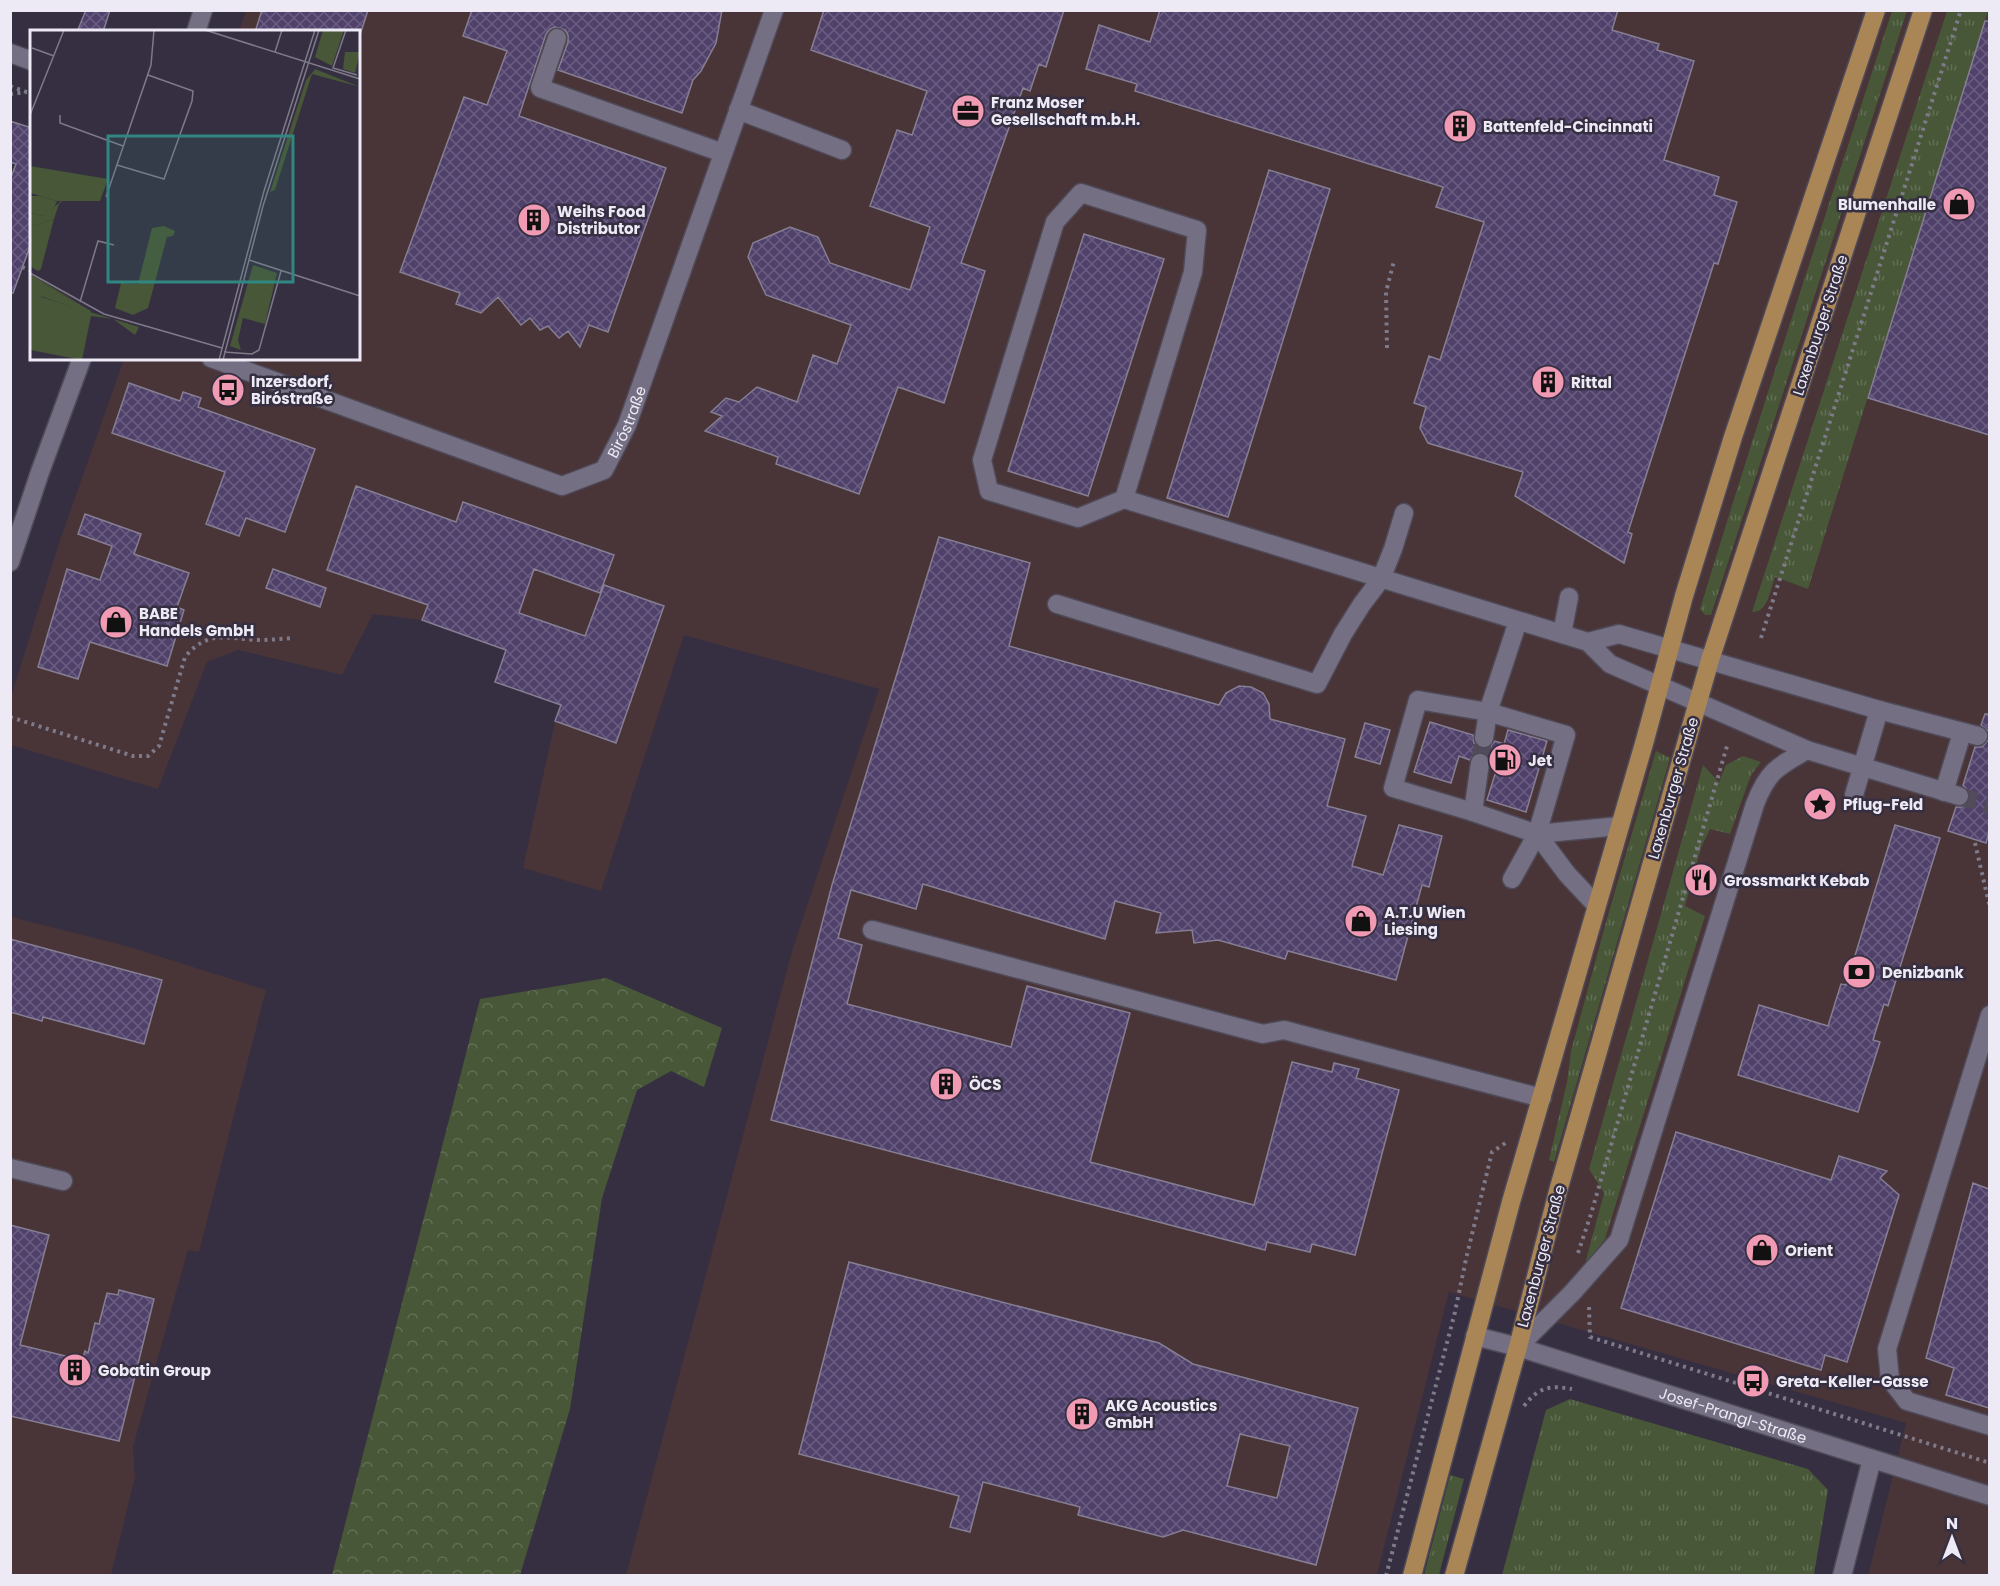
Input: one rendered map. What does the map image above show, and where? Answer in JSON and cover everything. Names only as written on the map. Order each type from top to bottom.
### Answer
[{"type":"main road","points":[[1412,1575],[1511,1202],[1670,649],[1733,437],[1876,10]]},
{"type":"main road","name":"Laxenburger Straße","points":[[1454,1575],[1518,1347],[1558,1191],[1710,660],[1923,10]]},
{"type":"street","points":[[197,30],[203,10]]},
{"type":"street","name":"Biróstraße","points":[[216,360],[562,486],[604,470],[627,425],[774,10]]},
{"type":"street","points":[[557,38],[540,88],[723,153]]},
{"type":"street","points":[[10,53],[30,60]]},
{"type":"street","points":[[738,110],[842,150]]},
{"type":"street","points":[[1124,499],[1193,272],[1197,230],[1081,193],[1055,222],[982,460],[989,491],[1078,518],[1124,499],[1588,642],[1610,664],[1807,750],[1952,794],[1970,735],[1619,634],[1588,642]]},
{"type":"street","points":[[10,562],[81,360]]},
{"type":"street","points":[[1057,603],[1317,684],[1343,634],[1362,603],[1381,579],[1394,549],[1404,513]]},
{"type":"street","points":[[1562,634],[1569,597]]},
{"type":"street","points":[[1484,738],[1488,712],[1518,621]]},
{"type":"street","points":[[1512,879],[1537,834],[1566,735],[1488,712],[1419,700],[1394,788],[1537,834],[1619,826]]},
{"type":"street","points":[[1854,795],[1879,710]]},
{"type":"street","points":[[1518,1347],[1572,1293],[1619,1240],[1762,785],[1774,769],[1807,750]]},
{"type":"street","points":[[1473,812],[1480,763]]},
{"type":"street","points":[[1537,834],[1567,874],[1596,905]]},
{"type":"street","points":[[872,930],[1263,1034],[1284,1030],[1542,1098]]},
{"type":"street","points":[[1989,1015],[1984,1050],[1887,1349],[1890,1379],[1907,1401],[1989,1426]]},
{"type":"street","points":[[10,1168],[63,1181]]},
{"type":"street","name":"Josef-Prangl-Straße","points":[[1475,1336],[1518,1347],[1989,1496]]},
{"type":"street","points":[[1842,1575],[1872,1459]]},
{"type":"path","points":[[1761,638],[1961,10]]},
{"type":"path","points":[[10,86],[29,93]]},
{"type":"path","points":[[10,94],[29,93]]},
{"type":"path","points":[[1387,348],[1386,292],[1394,261]]},
{"type":"path","points":[[22,267],[30,270]]},
{"type":"path","points":[[10,717],[133,756],[148,756],[159,746],[185,657],[195,645],[220,636],[261,640],[292,638]]},
{"type":"path","points":[[1577,1255],[1591,1214],[1727,746]]},
{"type":"path","points":[[1975,843],[1989,908]]},
{"type":"path","points":[[1386,1575],[1455,1312],[1492,1152],[1534,1126]]},
{"type":"path","points":[[1589,1307],[1590,1337],[1989,1463]]},
{"type":"path","points":[[1522,1408],[1533,1395],[1544,1388],[1572,1389]]},
{"type":"shaded area","points":[[246,11],[1989,11],[1989,1575],[1868,1575],[1906,1423],[1449,1292],[1377,1575],[626,1575],[792,951],[879,689],[684,635],[601,891],[523,868],[555,721],[561,705],[495,682],[506,650],[422,620],[373,614],[342,675],[238,650],[207,662],[158,789],[11,745],[11,697],[58,546],[124,360],[360,360],[360,30],[239,30]]},
{"type":"shaded area","points":[[11,917],[123,945],[266,990],[199,1252],[188,1250],[133,1447],[135,1477],[111,1575],[11,1576]]},
{"type":"green space","points":[[1892,11],[1907,11],[1711,615],[1705,615],[1700,609],[1723,534]]},
{"type":"green space","points":[[1947,11],[1988,11],[1808,589],[1775,577],[1765,605],[1762,609],[1752,612]]},
{"type":"green space","points":[[1656,751],[1670,758],[1554,1162],[1549,1160],[1567,1082],[1571,1051]]},
{"type":"green space","points":[[1743,756],[1761,762],[1751,775],[1730,834],[1710,829],[1701,848],[1685,906],[1705,916],[1605,1239],[1585,1264],[1604,1193],[1589,1169],[1703,765],[1719,782],[1726,765]]},
{"type":"green space","points":[[606,978],[722,1028],[704,1087],[671,1071],[637,1090],[602,1198],[570,1409],[520,1575],[332,1575],[480,999]]},
{"type":"green space","points":[[1570,1399],[1808,1469],[1828,1490],[1814,1575],[1502,1575],[1546,1410]]},
{"type":"green space","points":[[1450,1475],[1464,1479],[1439,1575],[1424,1575]]},
{"type":"building","points":[[86,10],[110,10],[104,30],[78,30]]},
{"type":"building","points":[[262,10],[368,10],[361,32],[360,30],[256,30]]},
{"type":"building","name":"Weihs Food Distributor","points":[[472,10],[722,10],[716,43],[701,71],[693,80],[682,113],[558,70],[568,42],[568,35],[565,30],[555,27],[546,34],[519,116],[666,168],[608,332],[589,325],[580,347],[568,331],[559,338],[548,326],[540,330],[530,318],[521,325],[498,297],[481,313],[456,304],[460,293],[400,272],[464,97],[487,105],[507,51],[463,36]]},
{"type":"building","points":[[824,10],[1064,10],[1046,67],[1039,64],[1030,91],[1023,88],[961,263],[985,271],[944,403],[898,387],[859,494],[776,464],[778,457],[705,431],[722,416],[711,412],[726,398],[739,402],[757,387],[797,402],[813,355],[837,364],[851,325],[766,295],[748,257],[753,243],[790,227],[818,237],[830,263],[910,290],[930,227],[870,206],[897,130],[912,135],[927,91],[811,50]]},
{"type":"building","name":"Battenfeld-Cincinnati","points":[[1160,10],[1618,10],[1612,30],[1659,44],[1657,50],[1694,61],[1664,160],[1719,177],[1714,195],[1737,202],[1718,264],[1714,263],[1628,532],[1632,534],[1624,563],[1515,496],[1523,472],[1428,443],[1420,428],[1426,407],[1414,403],[1429,356],[1440,360],[1484,222],[1436,207],[1443,187],[1135,91],[1137,84],[1086,69],[1099,25],[1150,42]]},
{"type":"building","name":"Blumenhalle","points":[[1985,21],[1989,21],[1989,435],[1868,398]]},
{"type":"building","points":[[10,121],[30,127],[30,246],[13,293],[10,292],[10,180],[16,164],[10,162]]},
{"type":"building","points":[[1269,170],[1330,189],[1228,517],[1167,498]]},
{"type":"building","points":[[1084,234],[1164,259],[1088,496],[1008,471]]},
{"type":"building","points":[[129,383],[180,401],[183,392],[201,398],[198,407],[315,449],[285,532],[246,518],[239,536],[206,524],[225,472],[112,433]]},
{"type":"building","points":[[356,486],[456,522],[463,502],[614,555],[600,593],[534,569],[519,613],[585,636],[604,585],[664,606],[616,743],[555,721],[561,705],[495,682],[506,650],[422,620],[428,605],[327,570]]},
{"type":"building","name":"BABE Handels GmbH","points":[[85,514],[141,534],[134,554],[189,573],[177,607],[184,610],[167,666],[90,642],[78,679],[38,667],[67,569],[100,580],[112,546],[78,534]]},
{"type":"building","points":[[939,537],[1030,563],[1009,646],[1219,705],[1226,693],[1239,686],[1251,687],[1263,693],[1269,704],[1270,719],[1345,739],[1327,806],[1366,816],[1352,866],[1383,875],[1399,825],[1442,836],[1429,887],[1422,885],[1396,980],[1288,951],[1285,959],[1218,940],[1194,943],[1192,930],[1156,933],[1161,913],[1115,901],[1105,939],[923,884],[916,909],[851,890],[838,938],[862,945],[847,1004],[1011,1047],[1027,986],[1130,1013],[1090,1162],[1254,1205],[1292,1062],[1332,1072],[1334,1063],[1359,1069],[1356,1078],[1399,1090],[1355,1255],[1312,1244],[1310,1252],[1267,1242],[1265,1250],[771,1120],[832,885]]},
{"type":"building","points":[[273,569],[326,588],[320,607],[266,588]]},
{"type":"building","points":[[1985,714],[1989,714],[1989,732],[1981,725]]},
{"type":"building","points":[[1430,722],[1473,735],[1474,743],[1482,749],[1489,748],[1495,741],[1504,744],[1508,730],[1547,741],[1526,812],[1487,800],[1497,768],[1491,766],[1490,758],[1482,752],[1475,753],[1470,760],[1459,756],[1451,783],[1414,772]]},
{"type":"building","points":[[1365,723],[1390,730],[1380,764],[1355,757]]},
{"type":"building","points":[[1989,739],[1989,832],[1986,843],[1948,831],[1956,807],[1962,807],[1970,800],[1970,793],[1963,785],[1975,747],[1982,747]]},
{"type":"building","points":[[1895,825],[1940,838],[1888,1006],[1884,1004],[1873,1040],[1880,1042],[1858,1112],[1738,1075],[1759,1005],[1828,1026],[1841,984],[1846,985]]},
{"type":"building","points":[[10,939],[162,980],[144,1044],[43,1017],[42,1021],[10,1012]]},
{"type":"building","points":[[1676,1132],[1831,1180],[1839,1156],[1887,1171],[1880,1178],[1899,1195],[1847,1362],[1825,1355],[1821,1370],[1621,1308]]},
{"type":"building","points":[[1973,1183],[1989,1189],[1989,1408],[1946,1395],[1954,1368],[1926,1358]]},
{"type":"building","name":"Gobatin Group","points":[[10,1225],[49,1235],[20,1345],[82,1360],[85,1351],[88,1353],[95,1323],[99,1324],[107,1293],[118,1295],[119,1290],[154,1299],[119,1441],[10,1416]]},
{"type":"building","name":"AKG Acoustics GmbH","points":[[849,1262],[1159,1343],[1193,1364],[1358,1408],[1316,1565],[1183,1530],[1163,1537],[1078,1515],[1080,1507],[983,1482],[970,1532],[950,1527],[959,1496],[799,1454]],"holes":[[[1240,1434],[1290,1446],[1277,1498],[1227,1486]]]},
{"type":"tunnel","points":[[1480,763],[1484,738]]},
{"type":"tunnel","points":[[1959,796],[1990,805]]},
{"type":"place","name":"Franz Moser Gesellschaft m.b.H.","points":[[968,111]]},
{"type":"place","name":"Battenfeld-Cincinnati","points":[[1460,126]]},
{"type":"place","name":"Blumenhalle","points":[[1959,204]]},
{"type":"place","name":"Weihs Food Distributor","points":[[534,220]]},
{"type":"place","name":"Rittal","points":[[1548,382]]},
{"type":"place","name":"Inzersdorf, Biróstraße","points":[[228,390]]},
{"type":"place","name":"BABE Handels GmbH","points":[[116,622]]},
{"type":"place","name":"Jet","points":[[1505,760]]},
{"type":"place","name":"Pflug-Feld","points":[[1820,804]]},
{"type":"place","name":"Grossmarkt Kebab","points":[[1701,880]]},
{"type":"place","name":"A.T.U Wien Liesing","points":[[1361,921]]},
{"type":"place","name":"Denizbank","points":[[1859,972]]},
{"type":"place","name":"ÖCS","points":[[946,1084]]},
{"type":"place","name":"Orient","points":[[1762,1250]]},
{"type":"place","name":"Gobatin Group","points":[[75,1370]]},
{"type":"place","name":"Greta-Keller-Gasse","points":[[1753,1381]]},
{"type":"place","name":"AKG Acoustics GmbH","points":[[1082,1414]]}]
